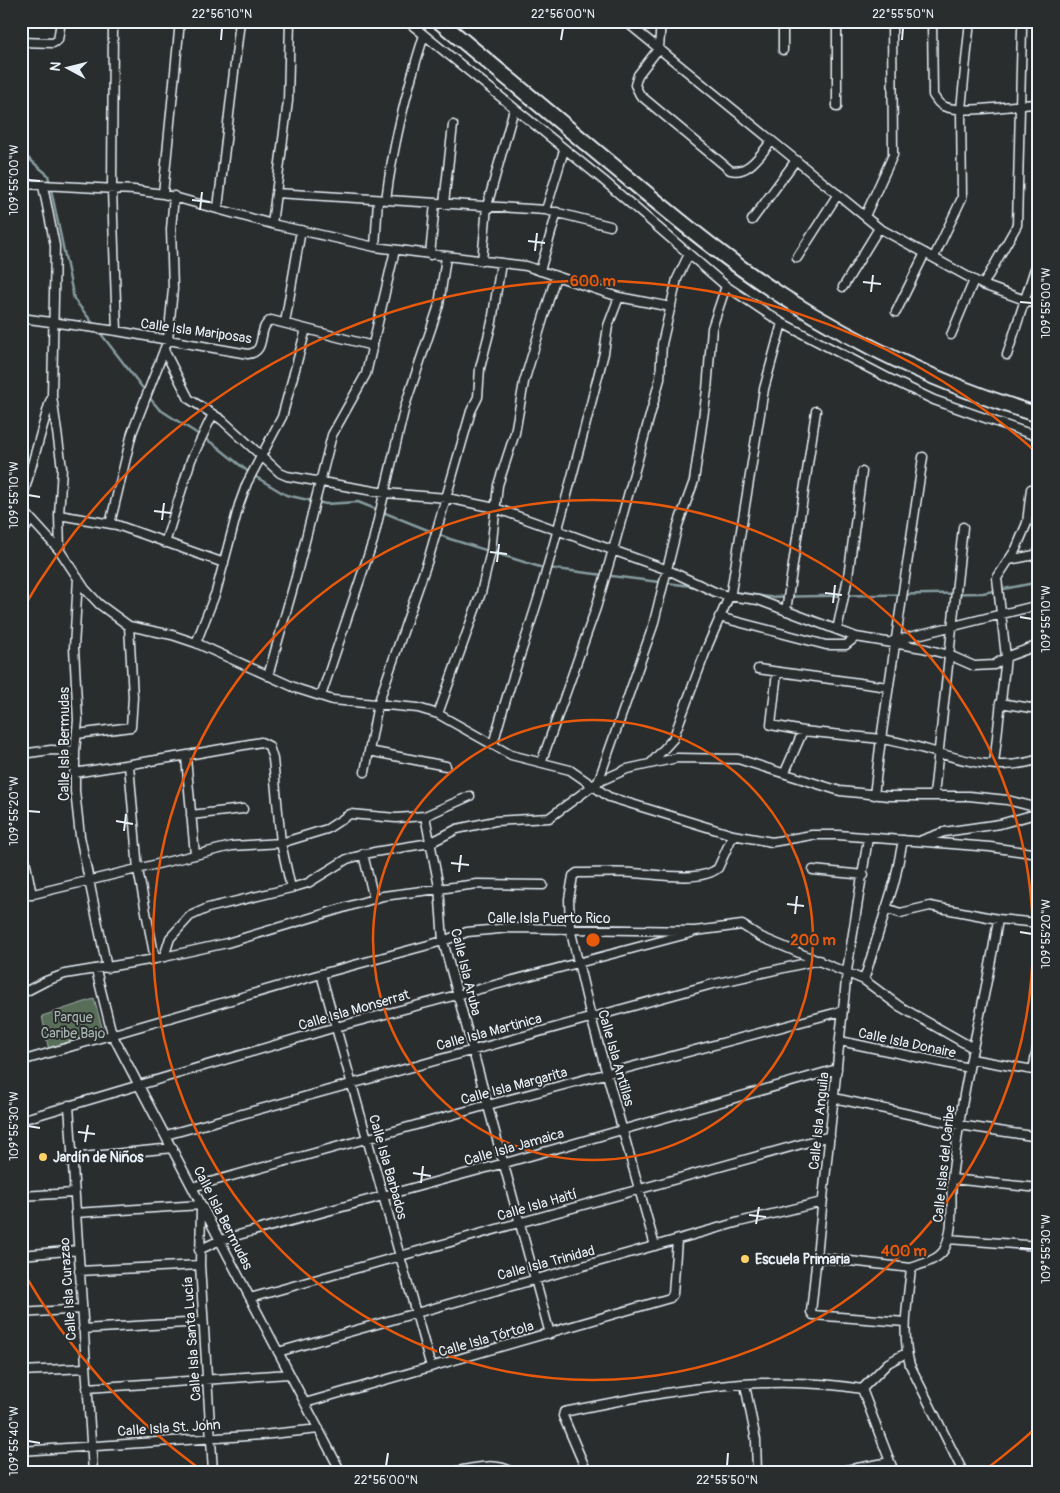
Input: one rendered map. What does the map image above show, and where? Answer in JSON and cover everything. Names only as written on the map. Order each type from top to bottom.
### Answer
[{"type":"highway","points":[[439,21],[688,228],[785,298],[854,338],[904,364],[989,399],[1039,415]]},
{"type":"street","points":[[21,42],[53,43],[58,40],[61,21]]},
{"type":"street","points":[[113,21],[112,190],[117,331]]},
{"type":"street","points":[[163,194],[180,21]]},
{"type":"street","points":[[218,208],[240,21]]},
{"type":"street","points":[[272,224],[288,101],[290,21]]},
{"type":"street","points":[[407,21],[603,180],[688,256],[726,286],[782,323],[934,400],[1039,437]]},
{"type":"street","points":[[625,21],[879,228],[983,285],[1039,305]]},
{"type":"street","points":[[661,21],[659,48],[638,75],[634,85],[640,94],[730,170],[739,172],[748,168],[772,141]]},
{"type":"street","points":[[782,21],[783,50]]},
{"type":"street","points":[[837,21],[837,107]]},
{"type":"street","points":[[865,216],[893,155],[892,21]]},
{"type":"street","points":[[932,21],[933,94],[943,106],[961,109],[1039,104]]},
{"type":"street","points":[[934,257],[962,198],[961,109],[970,21]]},
{"type":"street","points":[[983,285],[1017,224],[1022,104],[1022,29]]},
{"type":"street","points":[[374,247],[382,200],[392,156],[397,143],[405,94],[424,35]]},
{"type":"street","points":[[482,261],[487,206],[514,109]]},
{"type":"street","points":[[430,255],[453,125]]},
{"type":"street","points":[[546,210],[564,150]]},
{"type":"street","points":[[752,220],[796,160]]},
{"type":"street","points":[[21,166],[24,184],[21,210]]},
{"type":"street","points":[[24,184],[174,196],[272,224],[374,247],[526,266],[619,297],[671,307]]},
{"type":"street","points":[[43,186],[55,246],[55,323],[52,396],[62,468],[59,515],[60,551]]},
{"type":"street","points":[[276,193],[546,210],[610,226]]},
{"type":"street","points":[[797,258],[838,194]]},
{"type":"street","points":[[110,524],[132,433],[168,340],[173,289],[174,251],[171,230],[174,196]]},
{"type":"street","points":[[540,271],[557,212]]},
{"type":"street","points":[[843,287],[879,228]]},
{"type":"street","points":[[286,324],[301,230]]},
{"type":"street","points":[[268,676],[332,435],[366,374],[395,250]]},
{"type":"street","points":[[896,312],[925,252]]},
{"type":"street","points":[[541,763],[596,608],[613,550],[660,379],[662,344],[677,278],[688,256]]},
{"type":"street","points":[[1008,356],[1039,256]]},
{"type":"street","points":[[321,696],[373,541],[405,406],[439,305],[446,257]]},
{"type":"street","points":[[365,772],[378,704],[447,498],[471,411],[478,397],[480,368],[492,322],[500,264]]},
{"type":"street","points":[[438,714],[481,594],[491,551],[498,485],[515,433],[524,382],[556,276]]},
{"type":"street","points":[[950,335],[974,280]]},
{"type":"street","points":[[596,784],[653,626],[678,525],[694,481],[707,390],[712,328],[726,286]]},
{"type":"street","points":[[493,745],[507,691],[538,598],[558,529],[604,353],[608,326],[619,297]]},
{"type":"street","name":"Calle Isla Mariposas","points":[[21,318],[255,353],[259,350],[266,322],[271,320],[373,346]]},
{"type":"street","points":[[651,763],[673,739],[728,596],[742,511],[751,474],[764,389],[782,323]]},
{"type":"street","points":[[196,643],[211,608],[239,505],[260,455],[282,417],[306,329]]},
{"type":"street","points":[[164,350],[190,399],[213,414],[280,473],[385,493],[447,498],[496,508],[668,570],[728,596],[758,600],[856,637],[893,642],[949,655],[974,666],[994,665],[1006,657],[1039,645]]},
{"type":"street","points":[[21,503],[52,396]]},
{"type":"street","points":[[786,611],[816,411]]},
{"type":"street","points":[[165,543],[191,460],[213,414]]},
{"type":"street","points":[[874,795],[893,642],[923,457]]},
{"type":"street","points":[[837,630],[848,577],[862,472]]},
{"type":"street","points":[[994,764],[1006,657],[997,578],[1009,560],[1027,523],[1031,489]]},
{"type":"street","points":[[21,508],[60,551],[78,578],[99,604],[129,626],[172,635],[196,643],[298,689],[333,700],[418,708],[438,714],[516,757],[570,770],[596,784],[609,797],[620,801],[734,834],[772,842],[828,834],[990,847],[1039,854]]},
{"type":"street","points":[[59,515],[110,524],[224,563]]},
{"type":"street","points":[[21,536],[31,519]]},
{"type":"street","points":[[934,794],[963,527]]},
{"type":"street","points":[[1009,560],[1039,554]]},
{"type":"street","name":"Calle Isla Bermudas","points":[[78,578],[74,648],[77,734],[74,751],[74,772],[80,836],[107,968]]},
{"type":"street","points":[[893,642],[953,625],[1039,605]]},
{"type":"street","points":[[719,618],[826,645],[846,645],[856,637]]},
{"type":"street","points":[[77,734],[131,726],[133,697],[129,626]]},
{"type":"street","points":[[758,669],[888,687]]},
{"type":"street","points":[[777,672],[771,725],[920,746],[963,761],[1012,765],[1039,759]]},
{"type":"street","points":[[1000,703],[1031,708],[1039,705]]},
{"type":"street","points":[[785,772],[803,731]]},
{"type":"street","points":[[74,772],[129,765],[261,742],[269,746],[273,759],[281,843],[292,888]]},
{"type":"street","points":[[21,754],[51,750],[74,751]]},
{"type":"street","points":[[369,751],[446,766]]},
{"type":"street","points":[[182,756],[188,761],[195,855]]},
{"type":"street","points":[[164,958],[170,938],[190,916],[208,908],[308,883],[338,864],[362,854],[430,843],[457,829],[495,821],[549,818],[596,784],[627,769],[677,758],[738,759],[785,772],[840,791],[874,795],[934,794],[1007,800],[1039,808]]},
{"type":"street","points":[[129,765],[138,870],[155,959]]},
{"type":"street","points":[[21,897],[232,846],[281,843],[327,829],[350,814],[396,818],[425,816],[470,796]]},
{"type":"street","points":[[191,815],[243,809]]},
{"type":"street","points":[[920,841],[944,832],[1000,824],[1039,813]]},
{"type":"street","name":"Calle Isla Aruba","points":[[425,816],[439,887],[443,941],[522,1222],[550,1334]]},
{"type":"street","name":"Calle Isla Antillas","points":[[655,1246],[641,1189],[591,1017],[570,928],[569,899],[573,876],[577,873],[608,872],[685,876],[713,871],[718,868],[734,834]]},
{"type":"street","name":"Calle Isla Anguila","points":[[868,838],[864,875],[842,1011],[830,1136],[815,1257],[811,1314],[905,1322]]},
{"type":"street","points":[[21,839],[32,895]]},
{"type":"street","points":[[864,980],[895,880],[903,840]]},
{"type":"street","points":[[362,854],[374,899]]},
{"type":"street","points":[[813,870],[864,875]]},
{"type":"street","points":[[21,994],[65,974],[164,958],[280,928],[374,899],[439,887],[505,883],[543,885]]},
{"type":"street","points":[[886,908],[900,913],[910,909],[930,906],[998,919],[1039,923]]},
{"type":"street","name":"Calle Islas del Caribe","points":[[911,1268],[936,1258],[943,1251],[948,1239],[952,1179],[959,1125],[973,1048],[989,980],[998,919]]},
{"type":"street","name":"Calle Isla Puerto Rico","points":[[21,1061],[321,974],[443,941],[468,932],[510,928],[696,931],[742,925],[761,937],[847,971],[864,980],[899,1006],[973,1048]]},
{"type":"street","name":"Calle Isla Monserrat","points":[[21,1120],[336,1027],[696,931]]},
{"type":"street","name":"Calle Isla Martinica","points":[[166,1135],[710,985],[820,960]]},
{"type":"street","name":"Calle Isla Bermudas","points":[[96,970],[112,1034],[342,1472]]},
{"type":"street","name":"Calle Isla Barbados","points":[[321,974],[431,1367]]},
{"type":"street","name":"Calle Isla Margarita","points":[[192,1187],[488,1105],[842,1011]]},
{"type":"street","points":[[971,1059],[1036,1071],[1039,1040]]},
{"type":"street","name":"Calle Isla Donaire","points":[[840,1041],[969,1068]]},
{"type":"street","name":"Calle Isla Jamaica","points":[[199,1250],[220,1240],[505,1163],[837,1069]]},
{"type":"street","points":[[834,1098],[959,1125],[1039,1137]]},
{"type":"street","name":"Calle Isla Curazao","points":[[68,1105],[93,1472]]},
{"type":"street","name":"Calle Isla Haití","points":[[250,1298],[830,1136]]},
{"type":"street","points":[[72,1158],[173,1148]]},
{"type":"street","points":[[952,1179],[1039,1188]]},
{"type":"street","points":[[21,1196],[74,1193]]},
{"type":"street","name":"Calle Isla Trinidad","points":[[278,1352],[416,1311],[739,1222],[822,1202]]},
{"type":"street","points":[[76,1212],[201,1205]]},
{"type":"street","name":"Calle Isla Santa Lucía","points":[[201,1205],[199,1250],[213,1472]]},
{"type":"street","points":[[948,1239],[1039,1246]]},
{"type":"street","name":"Calle Isla Tórtola","points":[[305,1404],[672,1297],[677,1240]]},
{"type":"street","points":[[21,1255],[78,1250]]},
{"type":"street","points":[[815,1257],[911,1268],[905,1322],[906,1353],[921,1390],[963,1472]]},
{"type":"street","points":[[79,1271],[200,1265]]},
{"type":"street","points":[[21,1313],[82,1309]]},
{"type":"street","points":[[83,1329],[204,1322]]},
{"type":"street","points":[[862,1389],[888,1363],[906,1353]]},
{"type":"street","points":[[21,1371],[86,1368]]},
{"type":"street","points":[[87,1388],[290,1374]]},
{"type":"street","points":[[587,1472],[563,1416],[564,1412],[673,1392],[746,1385],[843,1386],[862,1389]]},
{"type":"street","points":[[746,1385],[756,1440],[757,1472]]},
{"type":"street","points":[[862,1389],[894,1472]]},
{"type":"street","name":"Calle Isla St. John","points":[[21,1451],[319,1429]]},
{"type":"street","points":[[835,1472],[890,1462]]},
{"type":"street","points":[[451,1472],[490,1466],[502,1466],[512,1472]]},
{"type":"green space","name":"Parque Caribe Bajo","points":[[94,999],[104,1034],[49,1051],[42,1016]]},
{"type":"waterway","points":[[21,152],[48,175],[74,299],[95,326]]},
{"type":"waterway","points":[[98,330],[145,391]]},
{"type":"waterway","points":[[148,396],[159,409],[215,445],[251,474],[286,495],[326,504],[358,502],[450,539],[540,567],[699,587]]},
{"type":"waterway","points":[[722,590],[768,597],[983,593],[1039,582]]},
{"type":"place","name":"Jardín de Niños","points":[[43,1157]]},
{"type":"place","name":"Escuela Primaria","points":[[745,1259]]}]
